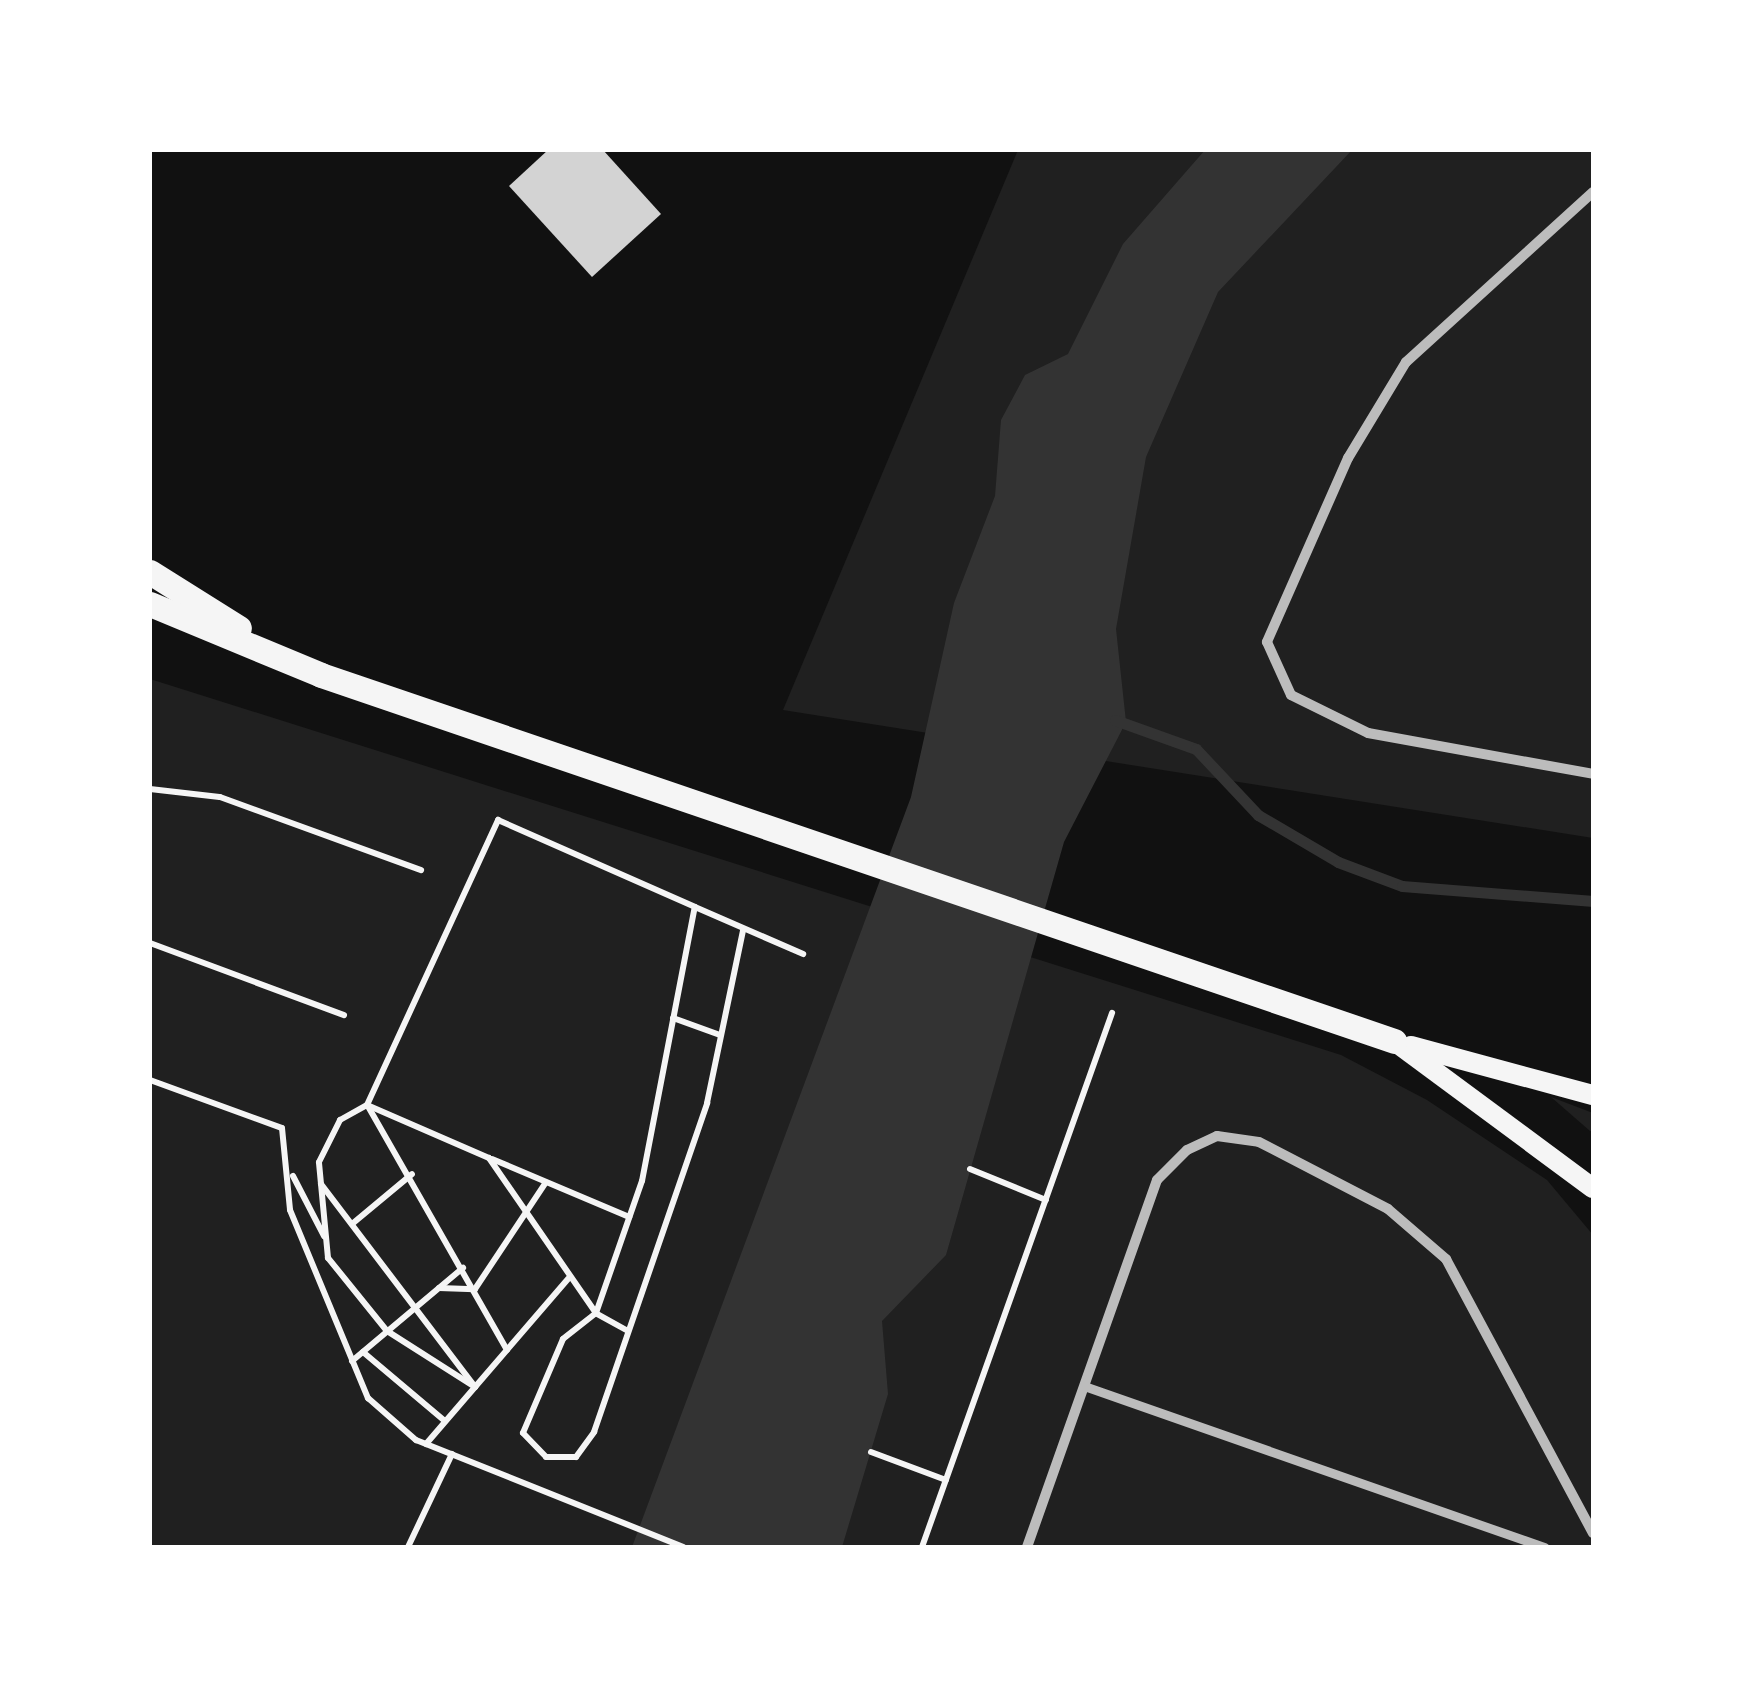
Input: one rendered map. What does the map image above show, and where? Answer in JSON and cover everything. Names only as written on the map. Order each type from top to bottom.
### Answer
[{"type":"main road","points":[[150,572],[322,675]]},
{"type":"main road","points":[[150,604],[322,675],[742,818],[1092,945],[1394,1041],[1593,1095]]},
{"type":"main road","points":[[1394,1041],[1567,1164],[1593,1188]]},
{"type":"main road","points":[[1567,1164],[1593,1163]]},
{"type":"street","points":[[1593,192],[1397,375],[1348,458],[1267,642],[1290,695],[1368,733],[1593,774]]},
{"type":"street","points":[[1027,1547],[1157,1180],[1186,1150],[1217,1136],[1259,1142],[1388,1208],[1446,1259],[1593,1534]]},
{"type":"street","points":[[1086,1387],[1545,1547]]},
{"type":"path","points":[[150,789],[220,797],[421,870]]},
{"type":"path","points":[[475,1386],[387,1331],[328,1258],[319,1162],[340,1120],[367,1105],[498,820],[742,931],[802,954]]},
{"type":"path","points":[[695,907],[629,1217],[596,1313],[564,1339],[523,1433],[546,1457],[576,1457],[594,1432],[707,1103],[742,931]]},
{"type":"path","points":[[150,943],[344,1015]]},
{"type":"path","points":[[922,1547],[1112,1013]]},
{"type":"path","points":[[672,1018],[720,1035]]},
{"type":"path","points":[[150,1080],[282,1128],[292,1174],[326,1241]]},
{"type":"path","points":[[367,1105],[629,1217]]},
{"type":"path","points":[[367,1105],[412,1174],[507,1350]]},
{"type":"path","points":[[489,1158],[568,1279],[596,1313],[628,1331]]},
{"type":"path","points":[[970,1169],[1046,1200]]},
{"type":"path","points":[[292,1174],[290,1210],[368,1398],[426,1444],[683,1547]]},
{"type":"path","points":[[352,1224],[412,1174]]},
{"type":"path","points":[[475,1289],[546,1182]]},
{"type":"path","points":[[321,1184],[475,1386]]},
{"type":"path","points":[[352,1361],[463,1268]]},
{"type":"path","points":[[426,1444],[568,1279]]},
{"type":"path","points":[[440,1288],[475,1289]]},
{"type":"path","points":[[363,1352],[445,1421]]},
{"type":"path","points":[[870,1452],[946,1480]]},
{"type":"path","points":[[408,1547],[452,1454]]},
{"type":"shaded area","points":[[1018,150],[1593,150],[1593,838],[783,710]]},
{"type":"shaded area","points":[[1205,150],[1352,150],[1218,292],[1146,457],[1116,629],[1126,722],[1064,842],[946,1255],[882,1321],[888,1394],[842,1547],[632,1547],[911,797],[954,603],[995,496],[1001,420],[1025,375],[1068,354],[1123,244]]},
{"type":"shaded area","points":[[150,679],[1341,1055],[1427,1100],[1547,1180],[1593,1235],[1593,1547],[150,1547]]},
{"type":"shaded area","points":[[1551,1097],[1593,1113],[1593,1131],[1590,1131]]},
{"type":"building","points":[[548,150],[603,150],[661,214],[592,277],[509,186]]},
{"type":"waterway","points":[[1115,720],[1196,749],[1258,815],[1338,862],[1402,886],[1593,901]]}]
